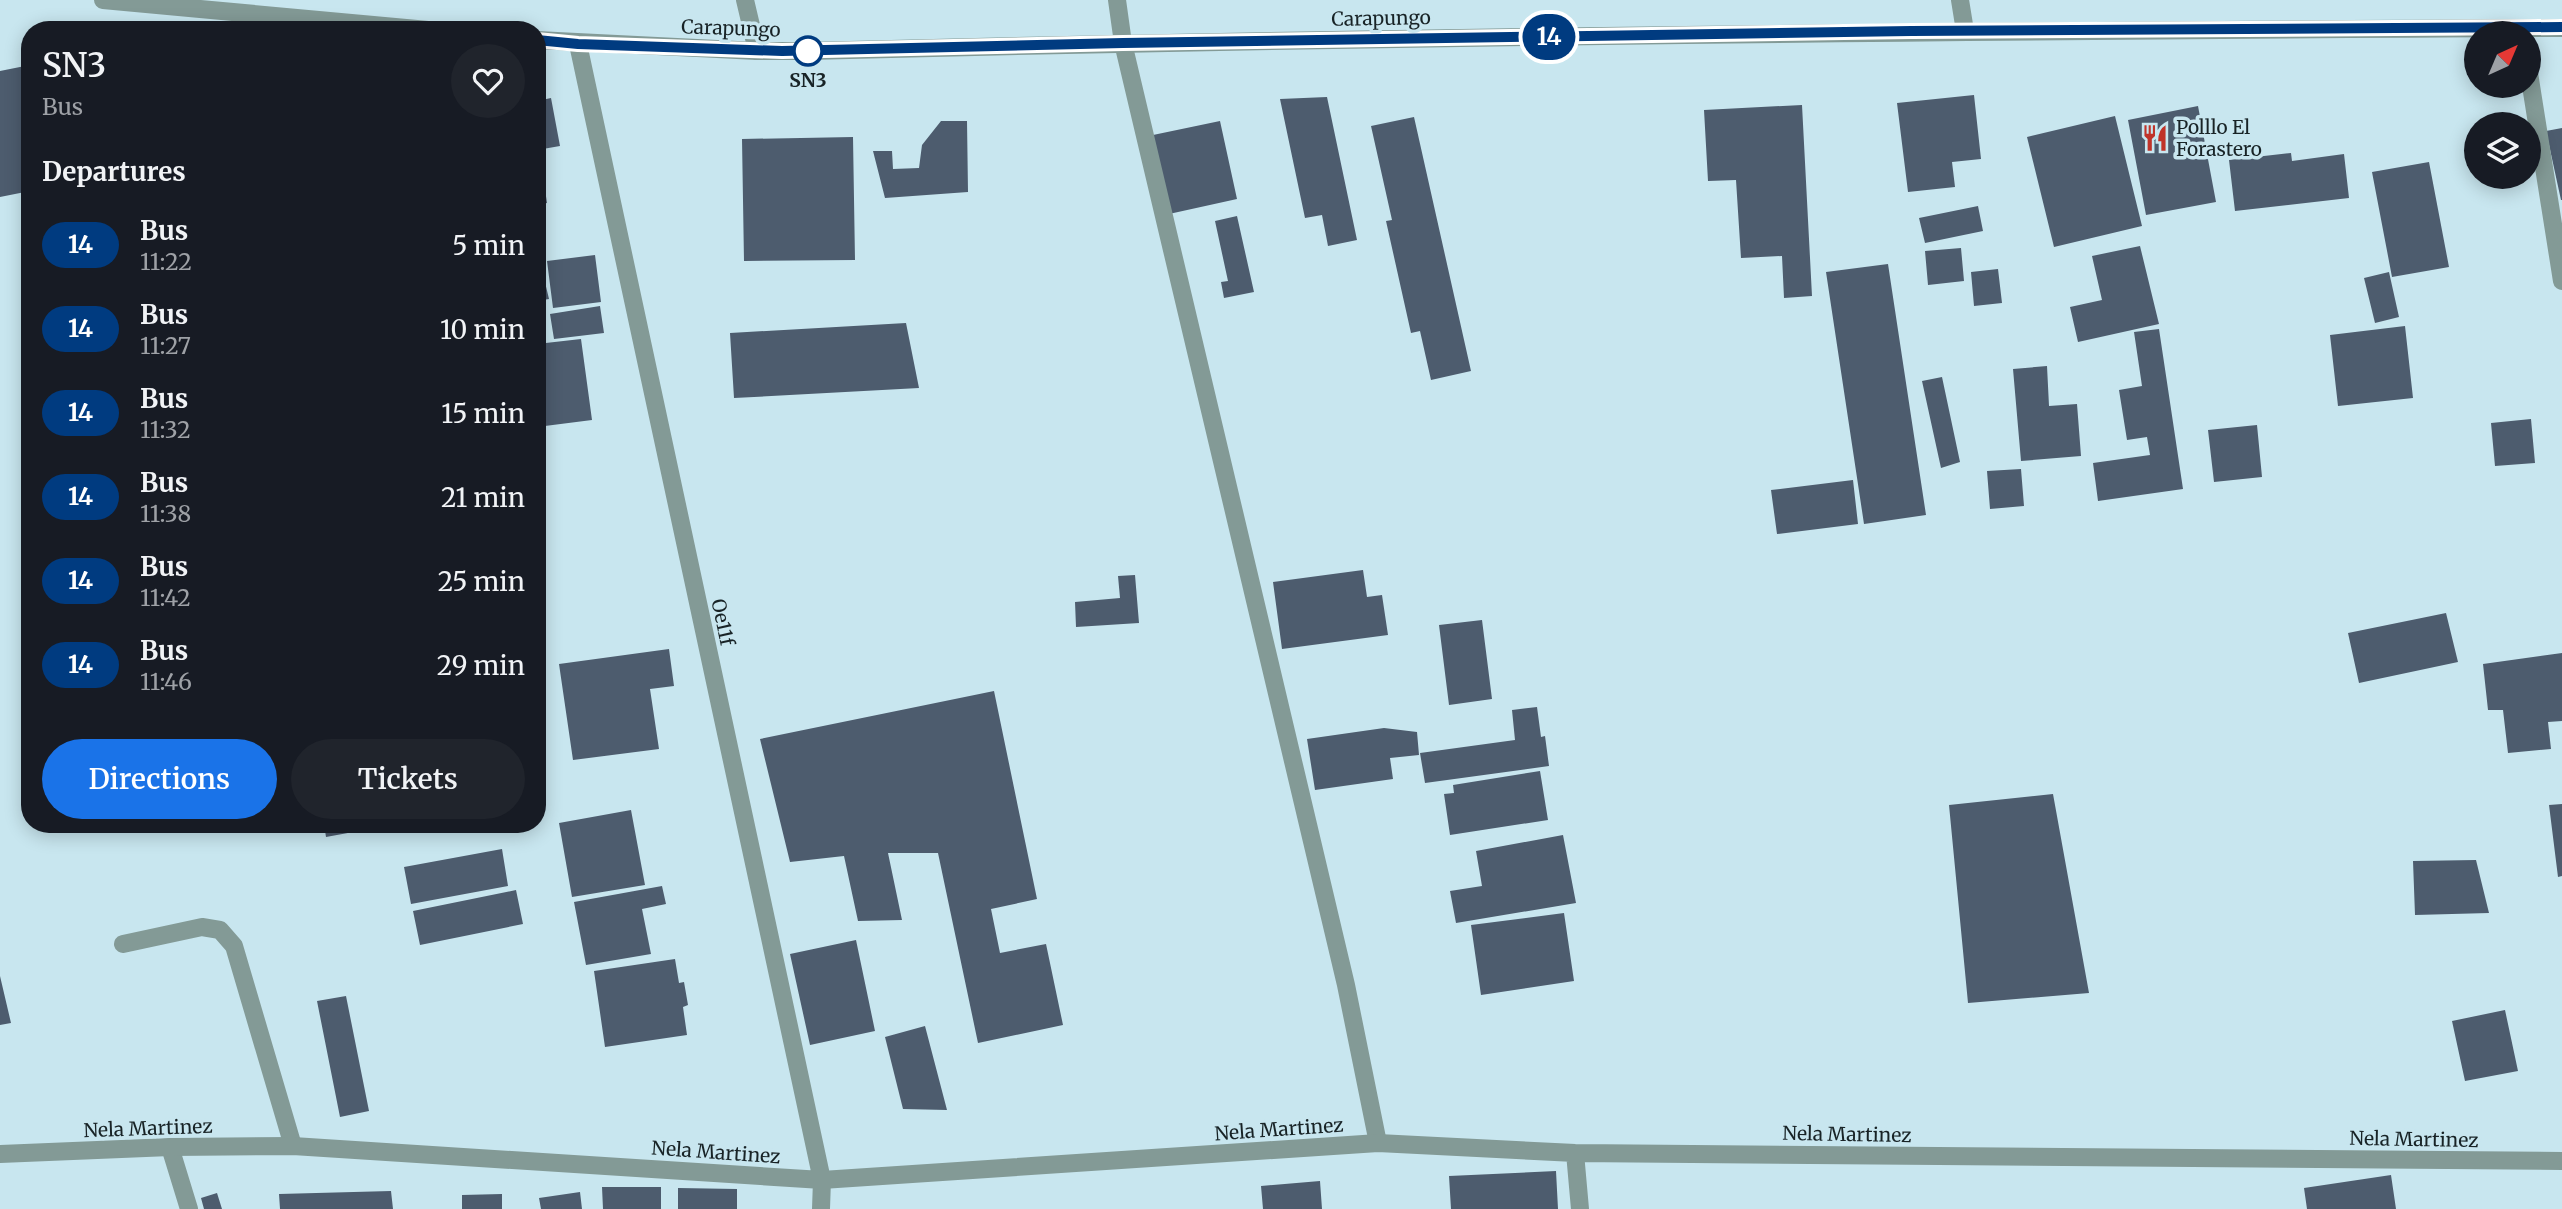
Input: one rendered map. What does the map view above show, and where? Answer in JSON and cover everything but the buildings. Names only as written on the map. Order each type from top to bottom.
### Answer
[{"type":"street","points":[[103,0],[330,21]]},
{"type":"street","points":[[745,0],[757,51]]},
{"type":"street","points":[[1116,0],[1123,43],[1346,985],[1378,1143]]},
{"type":"street","points":[[1960,0],[1965,31]]},
{"type":"street","name":"Carapungo","points":[[2541,29],[2562,27]]},
{"type":"street","name":"Carapungo","points":[[546,41],[757,51],[1965,31],[2464,31]]},
{"type":"street","name":"Oe11f","points":[[578,44],[822,1180],[821,1209]]},
{"type":"street","points":[[2533,98],[2562,281]]},
{"type":"street","points":[[123,944],[202,927],[220,930],[234,946],[293,1146]]},
{"type":"street","name":"Nela Martinez","points":[[0,1154],[170,1147],[293,1146],[822,1180],[1378,1143],[1575,1153],[2562,1161]]},
{"type":"street","points":[[170,1147],[189,1209]]},
{"type":"street","points":[[1575,1153],[1580,1209]]},
{"type":"bus line","name":"14","points":[[546,41],[782,51],[1911,31],[2562,27]]},
{"type":"place","name":"SN3","points":[[808,51]]},
{"type":"place","name":"Polllo El Forastero","points":[[2155,138]]}]
